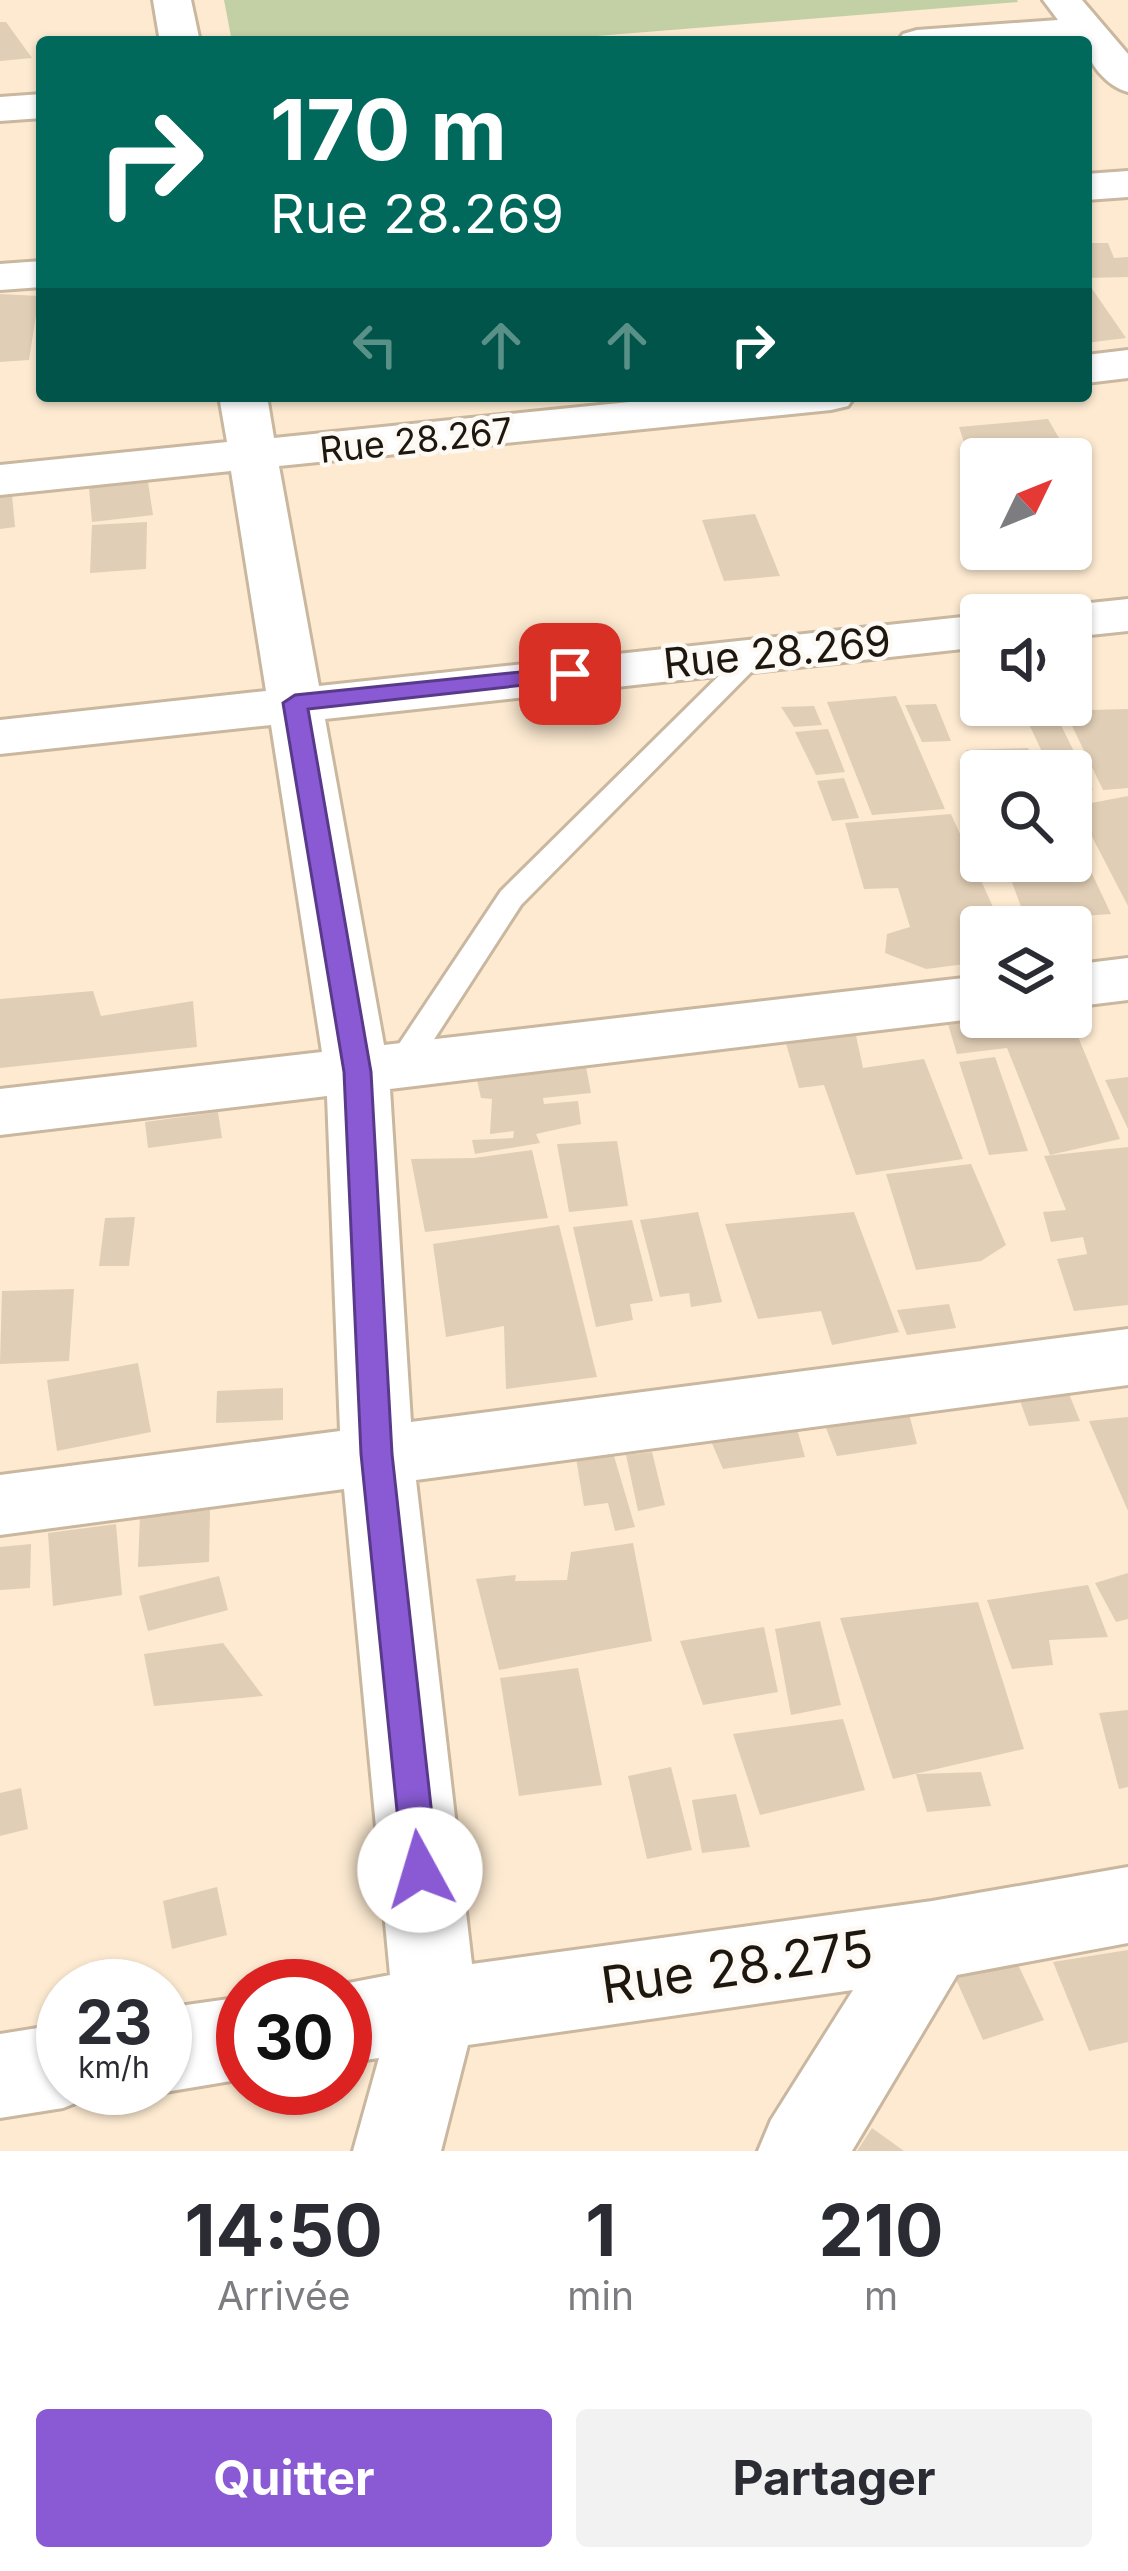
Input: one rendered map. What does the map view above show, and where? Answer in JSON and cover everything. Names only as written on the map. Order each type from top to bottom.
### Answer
[{"type":"street","points":[[172,0],[179,36]]},
{"type":"street","points":[[951,36],[1073,15]]},
{"type":"street","points":[[1092,37],[1128,80]]},
{"type":"street","points":[[0,110],[36,107]]},
{"type":"street","points":[[1092,187],[1128,184]]},
{"type":"street","points":[[0,278],[36,275]]},
{"type":"street","points":[[1092,368],[1128,364]]},
{"type":"street","name":"Rue 28.267","points":[[0,480],[249,427],[718,402]]},
{"type":"street","points":[[249,427],[295,703],[379,1069],[376,1454],[435,2008],[397,2151]]},
{"type":"street","points":[[1092,619],[1128,615]]},
{"type":"street","name":"Rue 28.269","points":[[0,737],[960,633]]},
{"type":"street","points":[[1092,983],[1128,979]]},
{"type":"street","points":[[0,1112],[960,1000]]},
{"type":"street","points":[[0,1505],[1128,1358]]},
{"type":"street","name":"Rue 28.275","points":[[372,2018],[932,1940],[1128,1905]]},
{"type":"street","points":[[802,2151],[932,1940]]},
{"type":"street","points":[[0,2076],[36,2070]]},
{"type":"lane","points":[[379,1069],[511,898],[754,655]]},
{"type":"green space","points":[[224,0],[1018,2],[596,36],[231,36]]},
{"type":"building","points":[[0,22],[6,22],[32,58],[0,61]]},
{"type":"building","points":[[1092,243],[1108,243],[1114,258],[1128,257],[1128,277],[1092,278]]},
{"type":"building","points":[[1092,289],[1126,338],[1092,342]]},
{"type":"building","points":[[0,294],[36,296],[29,360],[0,362]]},
{"type":"building","points":[[1048,419],[1059,438],[963,438],[959,427]]},
{"type":"building","points":[[148,482],[153,515],[92,522],[89,488]]},
{"type":"building","points":[[12,495],[15,527],[0,529],[0,497]]},
{"type":"building","points":[[755,514],[780,576],[724,581],[702,520]]},
{"type":"building","points":[[147,522],[146,569],[90,573],[92,525]]},
{"type":"building","points":[[896,696],[945,809],[872,815],[827,702]]},
{"type":"building","points":[[936,704],[951,741],[922,742],[905,705]]},
{"type":"building","points":[[814,706],[822,725],[794,727],[781,707]]},
{"type":"building","points":[[1128,709],[1128,788],[1103,790],[1092,767],[1092,750],[1084,750],[1072,726],[1092,726],[1092,710]]},
{"type":"building","points":[[1030,726],[1061,726],[1073,750],[1041,750]]},
{"type":"building","points":[[828,729],[845,772],[816,775],[795,732]]},
{"type":"building","points":[[844,778],[859,818],[832,821],[817,781]]},
{"type":"building","points":[[1128,796],[1128,906],[1092,837],[1092,803]]},
{"type":"building","points":[[951,814],[960,834],[960,882],[982,882],[993,906],[960,906],[960,965],[926,969],[885,953],[887,934],[910,927],[898,888],[864,889],[845,823]]},
{"type":"building","points":[[1092,874],[1111,914],[1092,915],[1092,906],[1021,906],[1012,882],[1092,882]]},
{"type":"building","points":[[93,991],[101,1016],[193,1001],[197,1047],[0,1068],[0,999]]},
{"type":"building","points":[[960,1020],[960,1038],[1079,1038],[1120,1139],[1050,1155],[1007,1048],[957,1054],[947,1021]]},
{"type":"building","points":[[855,1031],[863,1068],[924,1059],[963,1159],[856,1175],[824,1085],[799,1088],[785,1040]]},
{"type":"building","points":[[995,1057],[1028,1151],[989,1155],[959,1062]]},
{"type":"building","points":[[586,1067],[591,1093],[543,1098],[544,1104],[578,1101],[581,1124],[536,1134],[540,1143],[475,1154],[472,1140],[513,1138],[514,1131],[490,1134],[492,1099],[481,1098],[477,1080]]},
{"type":"building","points":[[1128,1077],[1128,1129],[1105,1080]]},
{"type":"building","points":[[218,1112],[222,1138],[148,1148],[145,1122]]},
{"type":"building","points":[[617,1141],[628,1206],[569,1212],[557,1144]]},
{"type":"building","points":[[1128,1147],[1128,1305],[1074,1311],[1057,1259],[1087,1254],[1083,1237],[1051,1242],[1043,1212],[1066,1210],[1044,1156]]},
{"type":"building","points":[[532,1150],[548,1218],[425,1232],[411,1159],[474,1158]]},
{"type":"building","points":[[971,1164],[1006,1245],[981,1261],[916,1270],[886,1174]]},
{"type":"building","points":[[698,1212],[722,1302],[691,1307],[689,1293],[660,1297],[640,1220]]},
{"type":"building","points":[[854,1212],[899,1332],[832,1345],[821,1311],[758,1319],[725,1224]]},
{"type":"building","points":[[135,1217],[129,1266],[99,1266],[105,1218]]},
{"type":"building","points":[[632,1220],[653,1301],[630,1304],[633,1320],[596,1327],[573,1227]]},
{"type":"building","points":[[559,1225],[597,1377],[506,1389],[504,1326],[446,1337],[433,1244]]},
{"type":"building","points":[[74,1289],[69,1361],[0,1364],[2,1291]]},
{"type":"building","points":[[949,1304],[956,1328],[907,1335],[897,1310]]},
{"type":"building","points":[[138,1363],[151,1432],[57,1451],[47,1380]]},
{"type":"building","points":[[283,1388],[283,1420],[216,1423],[217,1391]]},
{"type":"building","points":[[1067,1389],[1080,1421],[1029,1426],[1018,1395]]},
{"type":"building","points":[[909,1414],[917,1444],[837,1456],[824,1423]]},
{"type":"building","points":[[1128,1417],[1128,1511],[1089,1421]]},
{"type":"building","points":[[797,1429],[805,1457],[723,1469],[708,1434]]},
{"type":"building","points":[[652,1452],[665,1505],[638,1511],[626,1455]]},
{"type":"building","points":[[614,1456],[635,1527],[615,1531],[608,1503],[584,1506],[576,1458]]},
{"type":"building","points":[[210,1510],[209,1562],[138,1567],[140,1515]]},
{"type":"building","points":[[116,1524],[122,1595],[53,1606],[48,1533]]},
{"type":"building","points":[[633,1543],[652,1641],[499,1670],[476,1579],[516,1575],[515,1581],[567,1580],[571,1552]]},
{"type":"building","points":[[31,1544],[30,1588],[0,1590],[0,1547]]},
{"type":"building","points":[[1128,1573],[1128,1619],[1116,1622],[1095,1583]]},
{"type":"building","points":[[219,1576],[228,1610],[148,1631],[139,1596]]},
{"type":"building","points":[[1088,1585],[1108,1637],[1049,1640],[1053,1665],[1012,1669],[987,1600]]},
{"type":"building","points":[[978,1602],[1024,1749],[893,1779],[840,1618]]},
{"type":"building","points":[[820,1621],[841,1705],[791,1715],[775,1629]]},
{"type":"building","points":[[764,1627],[778,1692],[703,1705],[680,1641]]},
{"type":"building","points":[[223,1643],[263,1696],[154,1706],[144,1654]]},
{"type":"building","points":[[578,1668],[602,1785],[519,1796],[500,1678]]},
{"type":"building","points":[[1128,1710],[1128,1787],[1119,1789],[1099,1713]]},
{"type":"building","points":[[843,1719],[865,1790],[760,1815],[733,1734]]},
{"type":"building","points":[[671,1767],[692,1850],[647,1859],[628,1776]]},
{"type":"building","points":[[981,1772],[991,1806],[927,1812],[916,1774]]},
{"type":"building","points":[[21,1788],[28,1829],[0,1836],[0,1793]]},
{"type":"building","points":[[736,1794],[750,1847],[702,1853],[692,1800]]},
{"type":"building","points":[[217,1887],[227,1935],[172,1949],[163,1901]]},
{"type":"building","points":[[1128,1950],[1128,2042],[1089,2051],[1053,1962]]},
{"type":"building","points":[[1015,1958],[1044,2020],[983,2040],[955,1977]]},
{"type":"building","points":[[872,2128],[904,2151],[857,2151]]},
{"type":"route","points":[[420,1870],[376,1454],[357,1072],[295,703],[570,674]]}]
